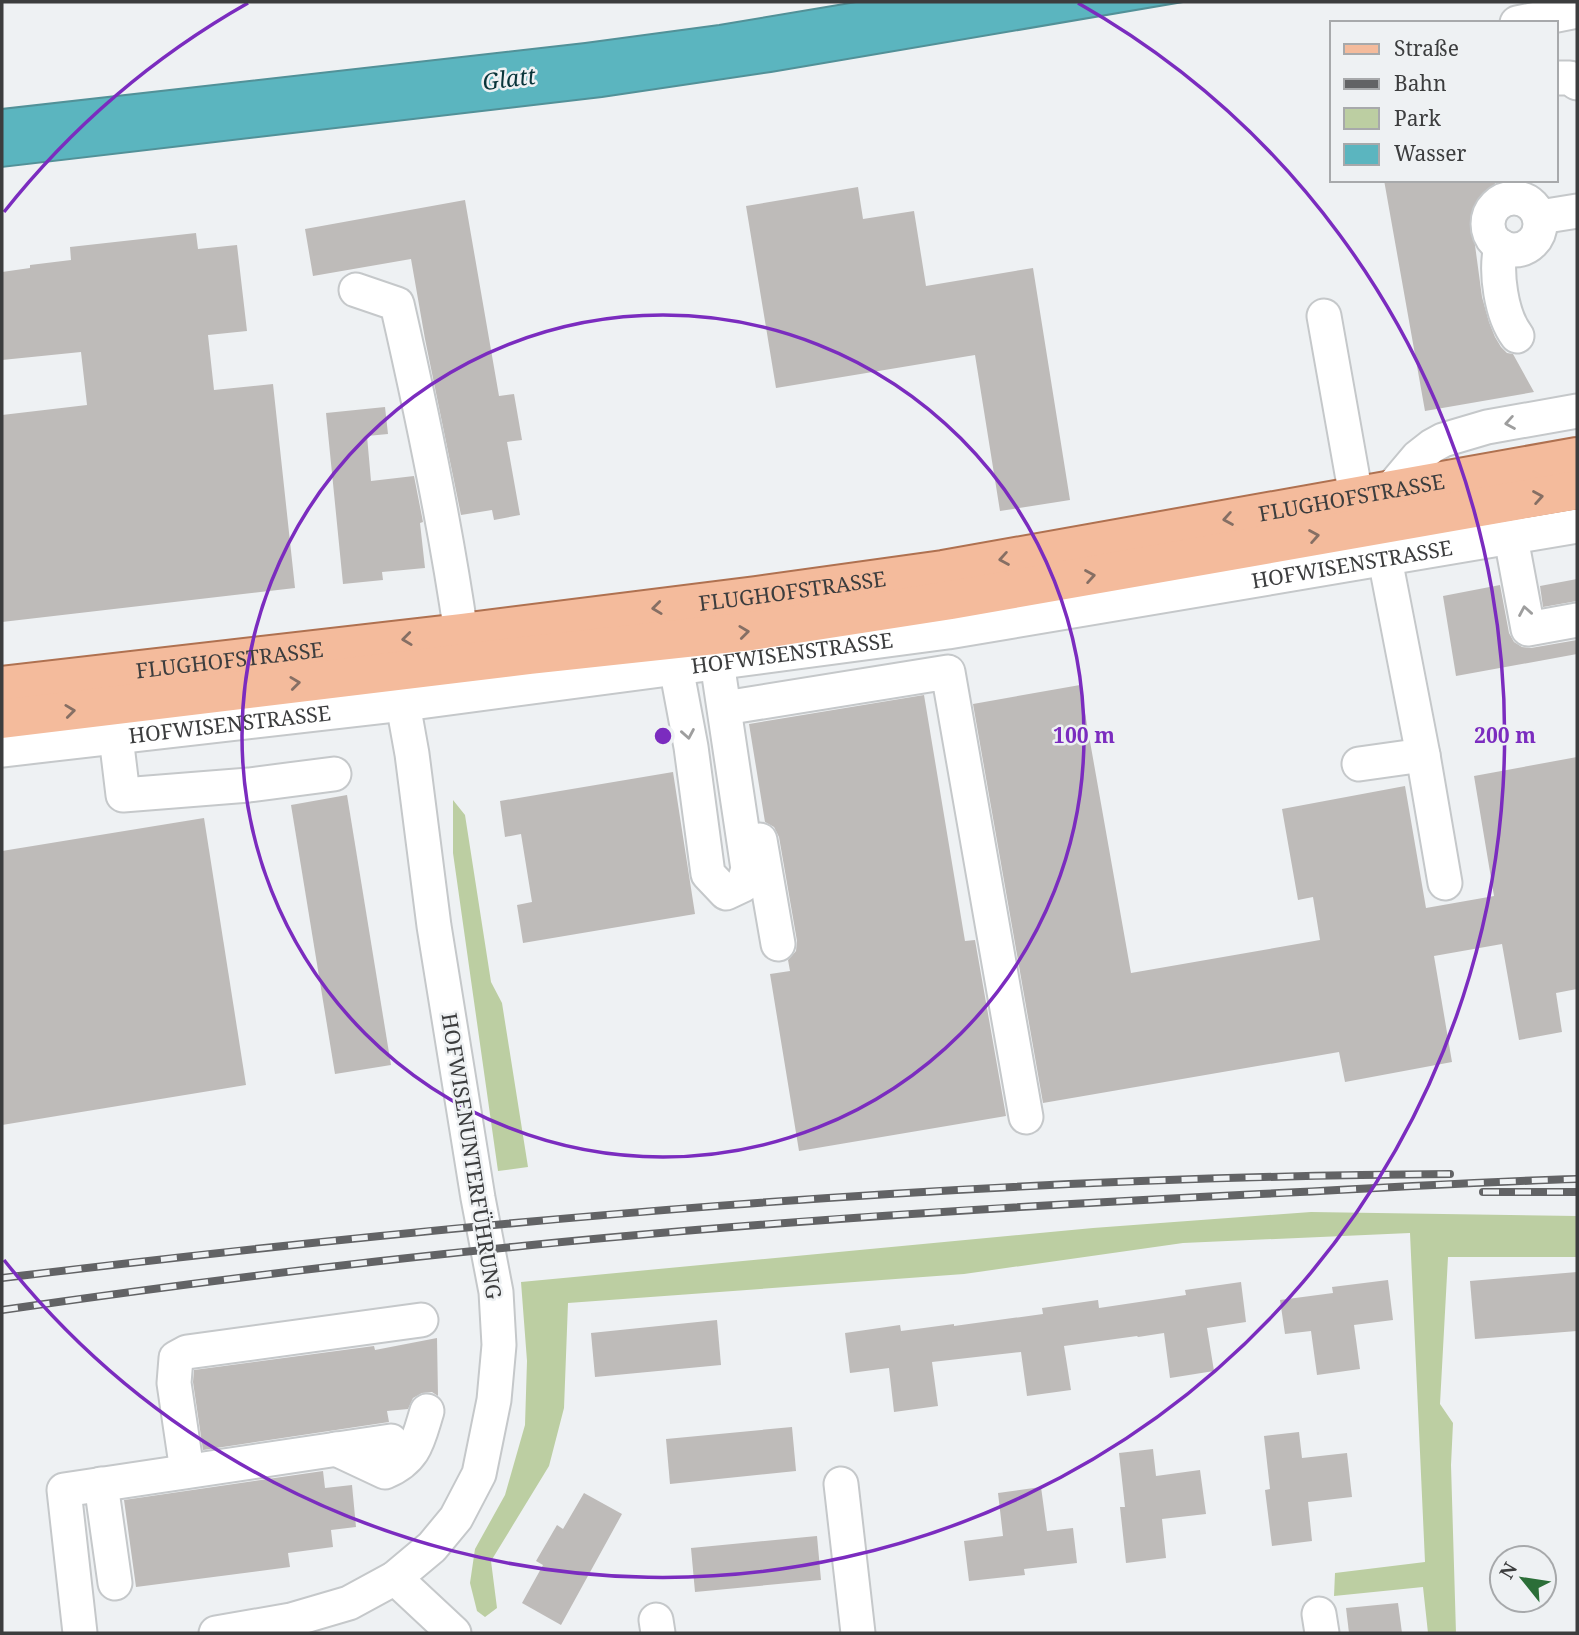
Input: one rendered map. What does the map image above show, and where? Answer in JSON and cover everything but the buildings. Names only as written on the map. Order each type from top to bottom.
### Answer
[{"type":"main road","name":"FLUGHOFSTRASSE","points":[[2,686],[461,633],[943,570],[1577,457]]},
{"type":"main road","name":"FLUGHOFSTRASSE","points":[[2,719],[751,631],[951,600],[1577,490]]},
{"type":"street","points":[[1527,21],[1577,11]]},
{"type":"street","points":[[1558,78],[1570,78],[1577,83]]},
{"type":"street","points":[[1506,199],[1523,199],[1531,203],[1540,218],[1539,233],[1530,245],[1516,250],[1501,246],[1494,241],[1488,225],[1493,209],[1506,199]]},
{"type":"street","points":[[1540,218],[1577,211]]},
{"type":"street","points":[[1501,246],[1497,265],[1504,307],[1509,326],[1517,336]]},
{"type":"street","points":[[356,290],[397,303],[455,587],[461,633]]},
{"type":"street","points":[[1324,316],[1373,493],[1443,440],[1487,427],[1577,411]]},
{"type":"street","name":"HOFWISENSTRASSE","points":[[2,750],[403,704],[948,632],[1577,527]]},
{"type":"street","points":[[1511,538],[1528,629],[1577,620]]},
{"type":"street","points":[[1385,559],[1445,883]]},
{"type":"street","points":[[676,667],[691,747],[708,874],[726,892],[743,885],[748,869],[725,661]]},
{"type":"street","points":[[725,661],[737,706],[778,944]]},
{"type":"street","points":[[737,706],[948,672],[1026,1117]]},
{"type":"street","name":"HOFWISENUNTERFÜHRUNG","points":[[216,1633],[291,1620],[349,1603],[395,1578],[432,1547],[456,1518],[479,1474],[494,1400],[499,1345],[496,1292],[434,926],[403,704]]},
{"type":"street","points":[[117,737],[123,795],[249,785],[334,774]]},
{"type":"street","points":[[1359,764],[1423,755]]},
{"type":"street","points":[[187,1471],[174,1383],[176,1358],[187,1352],[421,1320]]},
{"type":"street","points":[[336,1449],[385,1472],[395,1468],[416,1448],[427,1411]]},
{"type":"street","points":[[80,1633],[64,1490],[391,1441]]},
{"type":"street","points":[[101,1483],[116,1583]]},
{"type":"street","points":[[841,1484],[858,1633]]},
{"type":"street","points":[[395,1578],[454,1633]]},
{"type":"green space","points":[[453,800],[465,815],[491,982],[502,1003],[528,1167],[498,1171],[453,853]]},
{"type":"green space","points":[[1311,1212],[1577,1216],[1577,1257],[1448,1257],[1440,1404],[1453,1423],[1451,1465],[1456,1633],[1428,1633],[1423,1587],[1334,1596],[1335,1573],[1425,1562],[1410,1233],[1183,1243],[964,1274],[568,1303],[564,1408],[549,1466],[491,1561],[497,1608],[485,1617],[477,1611],[470,1583],[475,1549],[505,1495],[525,1425],[527,1361],[521,1282],[1093,1228]]},
{"type":"water","name":"Glatt","points":[[856,2],[1183,2],[771,72],[602,97],[2,167],[2,109],[585,43],[719,25]]},
{"type":"railway","points":[[2,1278],[363,1238],[724,1205],[1087,1183],[1450,1174]]},
{"type":"railway","points":[[2,1310],[327,1267],[706,1229],[1076,1204],[1577,1179]]},
{"type":"railway","points":[[1483,1192],[1577,1192]]}]
